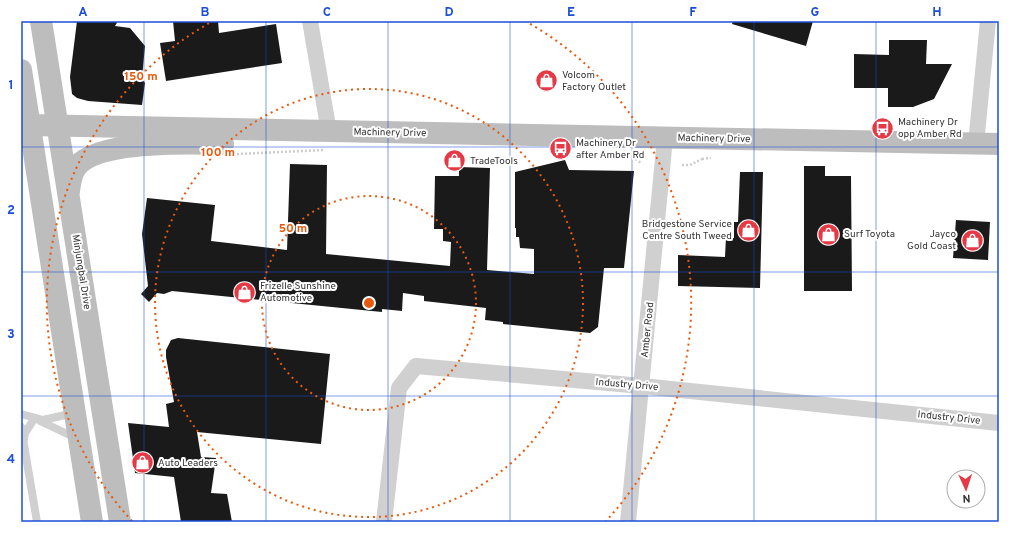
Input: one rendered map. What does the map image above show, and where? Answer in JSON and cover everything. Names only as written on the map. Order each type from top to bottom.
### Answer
[{"type":"street","name":"Minjungbal Drive","points":[[41,21],[120,522]]},
{"type":"street","points":[[310,21],[324,138]]},
{"type":"street","points":[[976,144],[988,21]]},
{"type":"street","points":[[21,70],[25,125],[75,413],[92,522]]},
{"type":"street","name":"Machinery Drive","points":[[25,125],[57,125],[324,138],[666,138],[999,144]]},
{"type":"street","name":"Machinery Drive","points":[[69,192],[73,173],[78,165],[87,159],[109,152],[152,144],[266,144],[324,138]]},
{"type":"street","name":"Amber Road","points":[[628,522],[666,138]]},
{"type":"street","name":"Industry Drive","points":[[384,522],[399,388],[416,366],[642,386],[999,423]]},
{"type":"lane","points":[[36,419],[49,420],[75,413]]},
{"type":"lane","points":[[21,414],[36,419],[79,440]]},
{"type":"lane","points":[[24,440],[26,432],[36,419]]},
{"type":"lane","points":[[21,427],[37,522]]},
{"type":"lane","points":[[21,475],[28,467]]},
{"type":"path","points":[[237,154],[324,138]]},
{"type":"path","points":[[682,164],[690,165],[702,159],[699,154]]},
{"type":"path","points":[[622,155],[634,158],[641,163]]},
{"type":"building","points":[[77,21],[118,21],[115,26],[130,28],[145,46],[142,78],[145,83],[142,105],[88,101],[77,98],[72,94],[70,77]]},
{"type":"building","points":[[173,21],[218,21],[219,33],[276,24],[282,63],[166,81],[160,43],[175,41]]},
{"type":"building","points":[[733,21],[813,21],[806,46],[732,24]]},
{"type":"building","points":[[889,40],[927,40],[926,64],[952,64],[934,99],[913,107],[888,107],[888,88],[854,88],[854,54],[889,55]]},
{"type":"building","points":[[565,160],[569,170],[634,171],[624,268],[604,268],[598,327],[590,333],[503,324],[503,322],[485,320],[486,308],[424,301],[424,296],[403,293],[402,311],[382,309],[382,312],[172,291],[164,294],[157,293],[149,302],[141,294],[148,286],[142,234],[147,198],[215,205],[211,241],[287,250],[290,164],[327,165],[326,254],[450,266],[451,242],[443,241],[443,229],[434,229],[435,176],[459,176],[459,167],[490,168],[487,270],[534,274],[534,249],[520,248],[519,237],[516,237],[515,172]]},
{"type":"building","name":"Surf Toyota","points":[[804,166],[825,166],[825,176],[851,176],[852,291],[804,291]]},
{"type":"building","name":"Bridgestone Service Centre South Tweed","points":[[740,172],[763,172],[760,288],[678,286],[678,255],[725,257],[726,237],[734,238],[734,222],[738,222]]},
{"type":"building","name":"Jayco Gold Coast","points":[[956,220],[990,222],[988,260],[953,258]]},
{"type":"building","points":[[178,338],[330,354],[321,444],[197,432],[201,457],[216,458],[211,493],[227,494],[232,522],[181,522],[174,477],[135,473],[128,423],[169,427],[166,404],[174,402],[166,350],[171,340]]},
{"type":"place","name":"Volcom Factory Outlet","points":[[546,81]]},
{"type":"place","name":"Machinery Dr opp Amber Rd","points":[[883,128]]},
{"type":"place","name":"Machinery Dr after Amber Rd","points":[[561,149]]},
{"type":"place","name":"TradeTools","points":[[455,161]]},
{"type":"place","name":"Bridgestone Service Centre South Tweed","points":[[748,230]]},
{"type":"place","name":"Surf Toyota","points":[[828,234]]},
{"type":"place","name":"Jayco Gold Coast","points":[[972,240]]},
{"type":"place","name":"Frizelle Sunshine Automotive","points":[[245,292]]},
{"type":"place","name":"Auto Leaders","points":[[143,463]]}]
